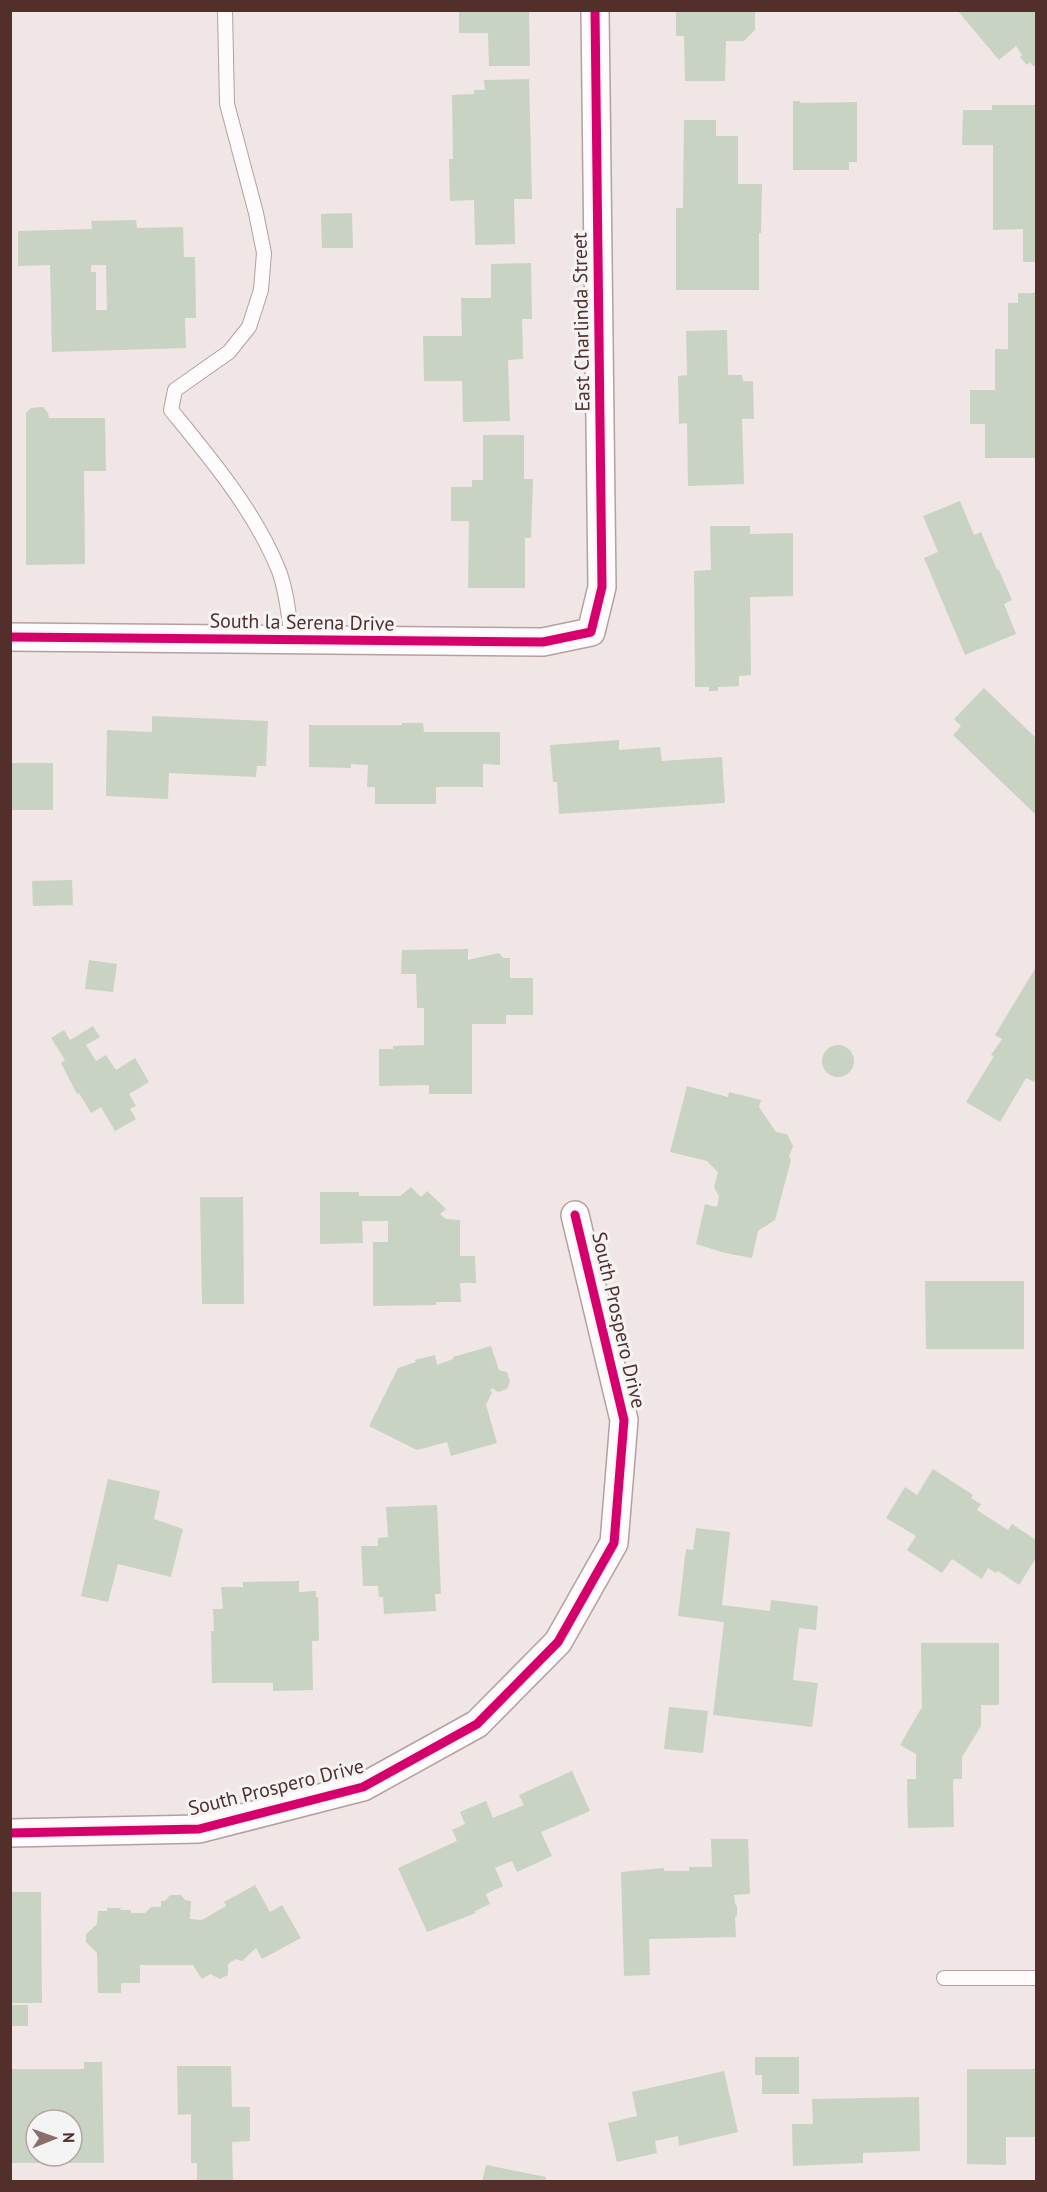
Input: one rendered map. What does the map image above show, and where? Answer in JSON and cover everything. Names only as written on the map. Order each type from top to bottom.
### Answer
[{"type":"street","name":"East Charlinda Street","points":[[591,632],[602,587],[595,10]]},
{"type":"street","name":"South la Serena Drive","points":[[10,637],[543,642],[591,632]]},
{"type":"street","name":"South Prospero Drive","points":[[10,1833],[199,1828],[363,1787],[477,1724],[558,1642],[614,1543],[624,1420],[575,1215]]},
{"type":"lane","points":[[225,10],[227,104],[256,213],[264,253],[261,290],[249,327],[229,352],[175,390],[171,410],[213,462],[255,523],[280,573],[292,640]]},
{"type":"lane","points":[[944,1978],[1036,1978]]},
{"type":"building","points":[[459,10],[529,10],[530,66],[489,66],[488,33],[459,33]]},
{"type":"building","points":[[676,10],[755,10],[755,30],[744,41],[726,41],[725,81],[685,81],[684,36],[676,36]]},
{"type":"building","points":[[957,10],[1036,10],[1036,64],[1034,67],[1030,62],[1027,65],[1020,57],[1022,55],[1016,46],[999,60]]},
{"type":"building","points":[[529,79],[532,199],[514,199],[515,244],[475,245],[474,200],[450,201],[449,159],[453,159],[452,95],[474,94],[474,90],[485,90],[484,80]]},
{"type":"building","points":[[793,101],[800,101],[800,103],[857,102],[857,162],[849,162],[849,170],[793,170]]},
{"type":"building","points":[[992,105],[1036,105],[1036,262],[1023,262],[1023,229],[993,230],[993,145],[962,145],[963,110],[992,110]]},
{"type":"building","points":[[684,120],[716,120],[716,136],[738,136],[738,184],[762,184],[759,290],[676,290],[676,208],[683,208]]},
{"type":"building","points":[[352,213],[353,248],[322,248],[321,214]]},
{"type":"building","points":[[136,220],[137,228],[183,227],[184,257],[195,257],[196,318],[185,318],[186,348],[52,352],[50,265],[18,266],[18,231],[92,229],[91,221]],"holes":[[[91,265],[106,265],[107,310],[96,310],[96,272],[91,272]]]},
{"type":"building","points":[[531,263],[532,319],[522,319],[523,359],[508,360],[510,421],[463,422],[462,381],[424,381],[423,336],[462,336],[461,298],[491,298],[491,264]]},
{"type":"building","points":[[1018,293],[1036,293],[1036,458],[985,458],[985,424],[970,424],[970,390],[995,390],[995,349],[1008,349],[1008,303],[1018,303]]},
{"type":"building","points":[[727,330],[728,375],[742,375],[743,381],[753,381],[754,419],[742,419],[744,484],[688,486],[687,423],[679,424],[678,376],[687,375],[686,331]]},
{"type":"building","points":[[43,407],[49,418],[105,418],[106,471],[84,471],[85,564],[26,565],[26,413],[31,408]]},
{"type":"building","points":[[483,435],[524,435],[524,479],[533,479],[531,538],[525,538],[525,588],[468,588],[469,521],[451,521],[451,487],[472,487],[472,480],[483,480]]},
{"type":"building","points":[[960,501],[974,535],[981,532],[1012,600],[1004,604],[1016,634],[965,655],[924,558],[938,552],[923,516]]},
{"type":"building","points":[[710,526],[750,526],[750,534],[793,533],[793,596],[750,597],[751,675],[739,676],[739,686],[718,687],[718,691],[709,691],[709,687],[695,687],[694,571],[711,570]]},
{"type":"building","points":[[984,688],[1036,738],[1036,815],[953,735],[961,726],[954,719]]},
{"type":"building","points":[[152,716],[268,721],[266,766],[257,766],[256,777],[169,773],[168,799],[106,796],[107,730],[152,732]]},
{"type":"building","points":[[402,723],[423,723],[424,732],[500,732],[500,765],[483,764],[483,787],[436,787],[436,804],[375,804],[375,787],[367,787],[368,765],[351,764],[351,768],[309,767],[309,725],[402,725]]},
{"type":"building","points":[[619,740],[619,750],[660,747],[662,761],[722,757],[725,803],[559,814],[557,782],[553,782],[550,745]]},
{"type":"building","points":[[10,763],[53,763],[53,810],[10,810]]},
{"type":"building","points":[[72,880],[73,905],[33,906],[32,881]]},
{"type":"building","points":[[468,949],[468,960],[499,953],[503,958],[510,958],[510,978],[533,978],[533,1015],[506,1015],[506,1024],[472,1024],[472,1094],[429,1094],[429,1085],[379,1086],[379,1049],[424,1045],[424,1008],[417,1008],[416,974],[401,974],[402,950]]},
{"type":"building","points":[[89,960],[117,964],[113,992],[85,989]]},
{"type":"building","points":[[1036,967],[1036,1078],[1034,1082],[1026,1078],[1000,1122],[966,1102],[1002,1039],[995,1035]]},
{"type":"building","points":[[93,1026],[100,1037],[86,1045],[96,1061],[106,1055],[116,1070],[135,1058],[149,1082],[129,1094],[136,1106],[130,1109],[136,1119],[115,1131],[101,1107],[91,1113],[79,1093],[77,1094],[61,1063],[65,1060],[51,1038],[64,1030],[70,1040]]},
{"type":"building","points":[[838,1045],[850,1049],[854,1061],[850,1073],[838,1077],[826,1073],[822,1061],[826,1049]]},
{"type":"building","points":[[687,1086],[728,1097],[729,1092],[761,1100],[759,1107],[776,1132],[787,1134],[793,1146],[775,1220],[758,1231],[752,1258],[696,1244],[705,1204],[717,1207],[719,1196],[714,1187],[718,1172],[707,1161],[670,1152]]},
{"type":"building","points":[[411,1187],[421,1197],[427,1191],[446,1209],[440,1214],[446,1219],[460,1220],[460,1256],[475,1256],[476,1283],[460,1283],[461,1302],[436,1302],[436,1305],[373,1306],[373,1242],[388,1242],[388,1221],[362,1221],[363,1243],[320,1244],[320,1192],[359,1192],[359,1196],[400,1196]]},
{"type":"building","points":[[200,1197],[243,1197],[244,1304],[202,1304]]},
{"type":"building","points":[[925,1281],[1024,1281],[1024,1349],[926,1349]]},
{"type":"building","points":[[491,1346],[499,1370],[507,1372],[510,1381],[507,1389],[498,1392],[492,1388],[486,1405],[497,1443],[451,1456],[447,1442],[417,1450],[369,1426],[398,1368],[416,1362],[415,1360],[435,1355],[437,1365],[453,1357]]},
{"type":"building","points":[[933,1469],[973,1495],[971,1498],[981,1504],[977,1510],[1008,1530],[1012,1524],[1036,1540],[1036,1558],[1019,1585],[998,1571],[996,1573],[988,1568],[982,1579],[952,1559],[942,1573],[907,1550],[916,1536],[886,1518],[905,1487],[917,1495]]},
{"type":"building","points":[[108,1479],[160,1491],[154,1519],[183,1529],[171,1577],[118,1564],[108,1602],[81,1596]]},
{"type":"building","points":[[437,1505],[441,1594],[435,1594],[436,1611],[384,1614],[383,1597],[379,1597],[378,1586],[363,1586],[361,1546],[378,1546],[378,1538],[388,1537],[386,1507]]},
{"type":"building","points":[[696,1528],[730,1532],[722,1605],[770,1611],[771,1600],[818,1606],[816,1630],[799,1628],[793,1680],[818,1683],[812,1727],[713,1715],[724,1622],[678,1616],[686,1549],[693,1550]]},
{"type":"building","points":[[299,1581],[299,1592],[316,1591],[316,1597],[318,1597],[319,1641],[312,1641],[313,1690],[273,1691],[273,1683],[212,1683],[213,1609],[223,1609],[221,1587],[243,1587],[243,1582]]},
{"type":"building","points":[[921,1643],[999,1643],[999,1705],[981,1705],[981,1726],[962,1757],[962,1779],[953,1779],[954,1827],[908,1828],[907,1779],[916,1779],[916,1754],[900,1745],[922,1707]]},
{"type":"building","points":[[669,1707],[708,1711],[703,1753],[664,1749]]},
{"type":"building","points":[[572,1771],[590,1811],[541,1832],[552,1856],[517,1872],[512,1861],[495,1868],[503,1886],[486,1894],[490,1904],[475,1911],[476,1913],[427,1932],[398,1868],[457,1841],[452,1830],[465,1824],[460,1812],[486,1801],[493,1818],[524,1805],[519,1795]]},
{"type":"building","points":[[711,1839],[748,1839],[750,1894],[734,1895],[737,1906],[736,1937],[649,1939],[650,1975],[624,1976],[621,1872],[664,1868],[664,1871],[689,1871],[689,1867],[712,1867]]},
{"type":"building","points":[[255,1885],[270,1912],[282,1905],[301,1938],[262,1959],[256,1948],[242,1961],[236,1959],[228,1964],[228,1975],[220,1979],[210,1974],[202,1979],[193,1965],[140,1965],[140,1983],[121,1983],[121,1993],[98,1993],[97,1953],[86,1942],[86,1934],[97,1924],[98,1911],[107,1911],[107,1908],[121,1908],[120,1910],[131,1910],[131,1913],[145,1913],[151,1907],[161,1907],[161,1901],[165,1901],[170,1895],[181,1895],[185,1900],[191,1901],[190,1919],[202,1920],[226,1906],[224,1902]]},
{"type":"building","points":[[10,1892],[41,1892],[42,2003],[10,2003]]},
{"type":"building","points":[[10,2005],[28,2005],[28,2026],[10,2026]]},
{"type":"building","points":[[755,2057],[799,2057],[799,2094],[762,2094],[762,2075],[755,2075]]},
{"type":"building","points":[[84,2062],[102,2062],[104,2163],[84,2163],[84,2108],[24,2108],[24,2163],[10,2163],[10,2069],[84,2069]]},
{"type":"building","points":[[177,2066],[231,2066],[232,2107],[250,2107],[250,2141],[232,2142],[233,2182],[197,2182],[197,2163],[191,2163],[191,2114],[178,2115]]},
{"type":"building","points":[[967,2069],[1036,2069],[1036,2137],[1006,2137],[1006,2165],[967,2164]]},
{"type":"building","points":[[724,2071],[738,2132],[679,2146],[678,2136],[655,2141],[657,2153],[617,2162],[608,2123],[637,2116],[632,2092]]},
{"type":"building","points":[[919,2097],[920,2151],[863,2153],[863,2163],[793,2166],[792,2124],[813,2124],[812,2099]]},
{"type":"building","points":[[486,2165],[546,2177],[545,2182],[482,2182]]},
{"type":"cycle path","points":[[10,637],[543,642],[591,632],[602,587],[595,10]]},
{"type":"cycle path","points":[[10,1833],[199,1829],[363,1787],[477,1724],[558,1642],[614,1543],[624,1420],[575,1215]]}]
